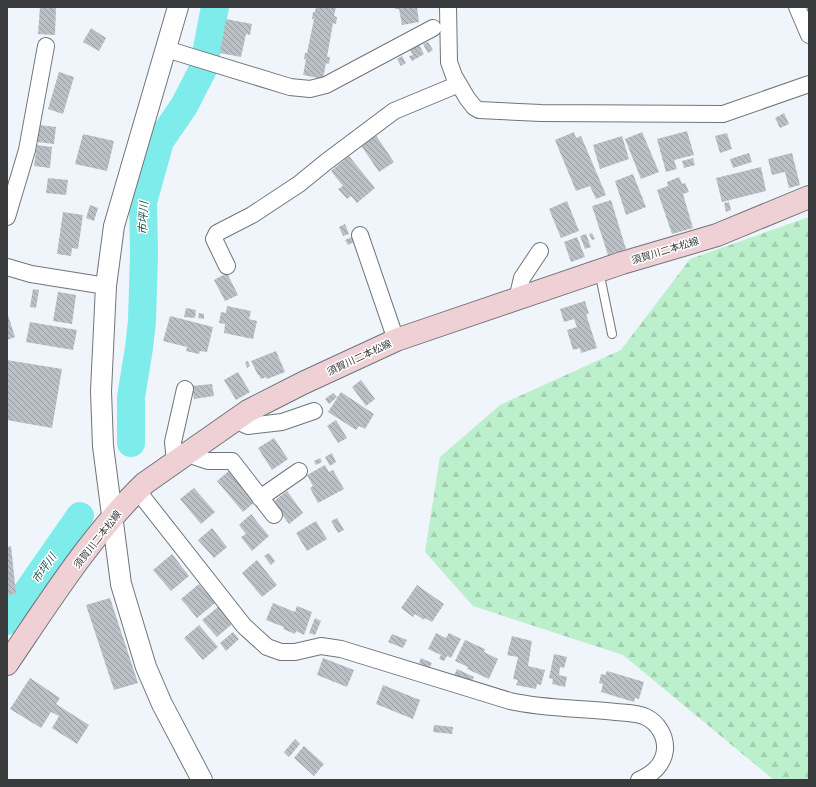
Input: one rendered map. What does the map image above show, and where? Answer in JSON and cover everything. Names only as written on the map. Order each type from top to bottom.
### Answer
[{"type":"main road","name":"須賀川二本松線","points":[[7,664],[71,572],[137,490],[248,411],[302,383],[396,340],[599,271],[718,235],[809,197]]},
{"type":"street","points":[[178,7],[121,198],[110,248],[106,286],[101,391],[103,446],[121,584],[136,640],[162,704],[202,780]]},
{"type":"street","points":[[448,7],[449,62],[459,84],[474,107],[480,110],[541,113],[723,114],[809,84]]},
{"type":"street","points":[[797,7],[809,35]]},
{"type":"street","points":[[166,49],[290,87],[310,89],[326,85],[433,28]]},
{"type":"street","points":[[7,217],[27,150],[46,46]]},
{"type":"street","points":[[227,266],[214,239],[217,234],[252,215],[300,184],[326,162],[394,111],[459,84]]},
{"type":"street","points":[[360,235],[396,340]]},
{"type":"street","points":[[518,299],[522,278],[540,250]]},
{"type":"street","points":[[7,267],[31,274],[106,286]]},
{"type":"street","points":[[185,389],[173,442],[181,458],[208,461],[232,461],[274,515]]},
{"type":"street","points":[[235,420],[248,426],[282,422],[314,411]]},
{"type":"street","points":[[260,498],[298,471]]},
{"type":"street","points":[[137,490],[244,626],[267,647],[281,652],[295,652],[321,646],[341,649],[510,701],[531,706],[608,712],[646,717],[662,732],[665,744],[665,753],[657,769],[639,780]]},
{"type":"lane","points":[[599,271],[612,334]]},
{"type":"green space","points":[[809,217],[809,780],[774,780],[623,655],[473,606],[425,552],[440,457],[500,405],[621,350],[690,259]]},
{"type":"building","points":[[40,7],[56,7],[55,35],[38,34]]},
{"type":"building","points":[[316,7],[336,7],[334,16],[337,17],[336,24],[333,23],[327,57],[330,57],[329,64],[326,63],[323,79],[303,75],[306,59],[304,59],[305,53],[307,53],[314,19],[312,19],[313,12],[315,12]]},
{"type":"building","points":[[395,7],[417,7],[419,22],[402,25],[399,9],[395,9]]},
{"type":"building","points":[[226,19],[252,24],[250,35],[246,34],[241,57],[220,53]]},
{"type":"building","points":[[91,28],[106,38],[99,51],[83,42]]},
{"type":"building","points":[[428,42],[433,50],[428,53],[423,44]]},
{"type":"building","points":[[419,45],[424,54],[412,61],[409,56],[413,55],[410,50]]},
{"type":"building","points":[[402,56],[406,63],[401,66],[397,59]]},
{"type":"building","points":[[59,72],[74,77],[63,114],[48,109]]},
{"type":"building","points":[[784,113],[789,124],[780,128],[775,118]]},
{"type":"building","points":[[39,125],[56,127],[54,144],[37,142]]},
{"type":"building","points":[[687,131],[694,155],[674,160],[677,169],[666,172],[657,139]]},
{"type":"building","points":[[574,132],[576,138],[581,136],[606,195],[596,199],[590,186],[576,191],[555,140]]},
{"type":"building","points":[[642,132],[659,172],[641,179],[625,139]]},
{"type":"building","points":[[727,133],[732,149],[720,153],[715,136]]},
{"type":"building","points":[[83,134],[114,141],[107,171],[75,164]]},
{"type":"building","points":[[375,134],[394,162],[379,172],[360,144]]},
{"type":"building","points":[[622,136],[629,159],[600,169],[593,145]]},
{"type":"building","points":[[37,145],[52,147],[50,168],[34,166]]},
{"type":"building","points":[[749,153],[752,162],[733,168],[730,159]]},
{"type":"building","points":[[792,153],[800,185],[789,188],[785,172],[772,175],[768,159]]},
{"type":"building","points":[[349,156],[375,188],[357,203],[351,196],[347,199],[338,189],[343,186],[331,171]]},
{"type":"building","points":[[693,158],[695,165],[684,168],[682,161]]},
{"type":"building","points":[[761,167],[766,191],[722,202],[716,178]]},
{"type":"building","points":[[633,174],[646,207],[626,215],[615,181]]},
{"type":"building","points":[[679,177],[682,184],[685,183],[689,192],[683,194],[693,228],[672,234],[657,190],[668,186],[667,182]]},
{"type":"building","points":[[48,178],[68,180],[66,195],[46,193]]},
{"type":"building","points":[[611,200],[626,249],[608,255],[592,206]]},
{"type":"building","points":[[567,201],[579,231],[561,238],[549,209]]},
{"type":"building","points":[[729,202],[731,210],[726,212],[724,203]]},
{"type":"building","points":[[90,205],[98,208],[94,221],[86,218]]},
{"type":"building","points":[[63,212],[83,215],[78,249],[72,248],[71,256],[57,254]]},
{"type":"building","points":[[345,224],[349,234],[343,236],[339,227]]},
{"type":"building","points":[[592,233],[595,239],[592,240],[589,234]]},
{"type":"building","points":[[586,234],[591,247],[585,249],[580,236]]},
{"type":"building","points":[[352,237],[354,242],[348,245],[345,240]]},
{"type":"building","points":[[577,237],[585,257],[571,262],[564,242]]},
{"type":"building","points":[[227,273],[238,295],[225,301],[214,280]]},
{"type":"building","points":[[33,289],[39,290],[36,308],[30,307]]},
{"type":"building","points":[[58,292],[76,295],[72,324],[53,321]]},
{"type":"building","points":[[585,301],[589,314],[586,314],[597,348],[581,353],[580,348],[573,350],[567,330],[577,327],[574,319],[564,322],[560,309]]},
{"type":"building","points":[[227,306],[251,311],[249,319],[257,321],[253,339],[224,333],[225,324],[219,323],[221,312],[226,313]]},
{"type":"building","points":[[186,308],[196,310],[195,318],[184,317]]},
{"type":"building","points":[[7,312],[15,337],[7,340]]},
{"type":"building","points":[[199,313],[204,314],[204,319],[198,318]]},
{"type":"building","points":[[170,316],[213,327],[207,352],[200,351],[199,354],[186,351],[187,347],[163,341]]},
{"type":"building","points":[[30,322],[77,330],[73,350],[26,342]]},
{"type":"building","points":[[276,351],[285,372],[267,379],[266,377],[261,379],[251,361]]},
{"type":"building","points":[[7,360],[62,369],[52,428],[7,420]]},
{"type":"building","points":[[248,361],[250,366],[247,368],[245,362]]},
{"type":"building","points":[[238,372],[250,392],[236,400],[224,380]]},
{"type":"building","points":[[361,380],[375,399],[366,406],[352,387]]},
{"type":"building","points":[[212,384],[214,396],[194,399],[192,386]]},
{"type":"building","points":[[341,392],[374,414],[365,429],[359,426],[356,430],[328,412]]},
{"type":"building","points":[[333,393],[337,397],[329,404],[325,399]]},
{"type":"building","points":[[336,420],[347,438],[338,443],[327,426]]},
{"type":"building","points":[[274,438],[288,459],[272,470],[258,448]]},
{"type":"building","points":[[332,453],[336,462],[330,466],[325,457]]},
{"type":"building","points":[[320,458],[322,462],[316,465],[314,461]]},
{"type":"building","points":[[325,465],[329,472],[333,470],[344,489],[318,503],[310,488],[313,486],[307,475]]},
{"type":"building","points":[[230,470],[256,501],[243,512],[217,481]]},
{"type":"building","points":[[194,488],[215,512],[201,524],[180,499]]},
{"type":"building","points":[[287,491],[303,513],[289,524],[273,502]]},
{"type":"building","points":[[251,514],[269,536],[252,551],[241,537],[246,534],[239,525]]},
{"type":"building","points":[[337,518],[344,530],[338,533],[331,521]]},
{"type":"building","points":[[316,521],[327,539],[307,551],[296,533]]},
{"type":"building","points":[[212,528],[227,547],[214,558],[198,540]]},
{"type":"building","points":[[11,546],[16,594],[7,595],[7,547]]},
{"type":"building","points":[[269,553],[275,561],[271,565],[264,556]]},
{"type":"building","points":[[172,554],[189,576],[171,591],[153,570]]},
{"type":"building","points":[[257,560],[277,585],[262,597],[242,573]]},
{"type":"building","points":[[199,584],[215,603],[197,618],[181,599]]},
{"type":"building","points":[[417,585],[444,604],[432,622],[425,618],[424,620],[415,614],[413,617],[401,608]]},
{"type":"building","points":[[110,598],[138,683],[114,690],[86,605]]},
{"type":"building","points":[[273,603],[295,612],[297,606],[312,612],[304,635],[296,631],[295,634],[283,629],[284,627],[266,620]]},
{"type":"building","points":[[218,607],[232,624],[217,637],[202,620]]},
{"type":"building","points":[[315,618],[321,621],[315,635],[309,633]]},
{"type":"building","points":[[199,625],[218,647],[203,660],[184,638]]},
{"type":"building","points":[[233,632],[239,639],[226,651],[220,643]]},
{"type":"building","points":[[436,633],[446,638],[449,633],[461,639],[451,658],[447,656],[444,661],[439,659],[441,655],[428,649]]},
{"type":"building","points":[[392,634],[407,640],[403,648],[388,642]]},
{"type":"building","points":[[512,636],[532,641],[528,666],[545,670],[541,685],[537,684],[536,689],[516,685],[518,680],[513,679],[518,657],[507,655]]},
{"type":"building","points":[[465,640],[485,649],[484,652],[498,659],[489,679],[467,669],[468,667],[455,661]]},
{"type":"building","points":[[554,654],[567,657],[564,668],[560,667],[559,675],[567,677],[565,687],[552,684],[553,679],[549,678]]},
{"type":"building","points":[[323,658],[354,670],[347,687],[317,675]]},
{"type":"building","points":[[421,658],[432,663],[429,668],[419,663]]},
{"type":"building","points":[[457,669],[474,677],[471,683],[454,675]]},
{"type":"building","points":[[607,671],[644,682],[639,699],[635,698],[634,702],[601,692],[603,684],[599,683],[601,674],[605,675]]},
{"type":"building","points":[[30,678],[60,698],[56,704],[89,725],[77,744],[52,728],[59,716],[51,712],[41,728],[10,709]]},
{"type":"building","points":[[383,685],[420,700],[413,719],[376,704]]},
{"type":"building","points":[[434,725],[453,727],[452,734],[433,732]]},
{"type":"building","points":[[295,739],[300,744],[289,757],[284,752]]},
{"type":"building","points":[[304,746],[324,764],[314,776],[294,758]]},
{"type":"waterway","name":"市坪川","points":[[131,443],[131,397],[142,321],[144,254],[143,202],[160,141],[184,106],[203,69],[215,7]]},
{"type":"waterway","name":"市坪川","points":[[7,621],[80,516]]}]
